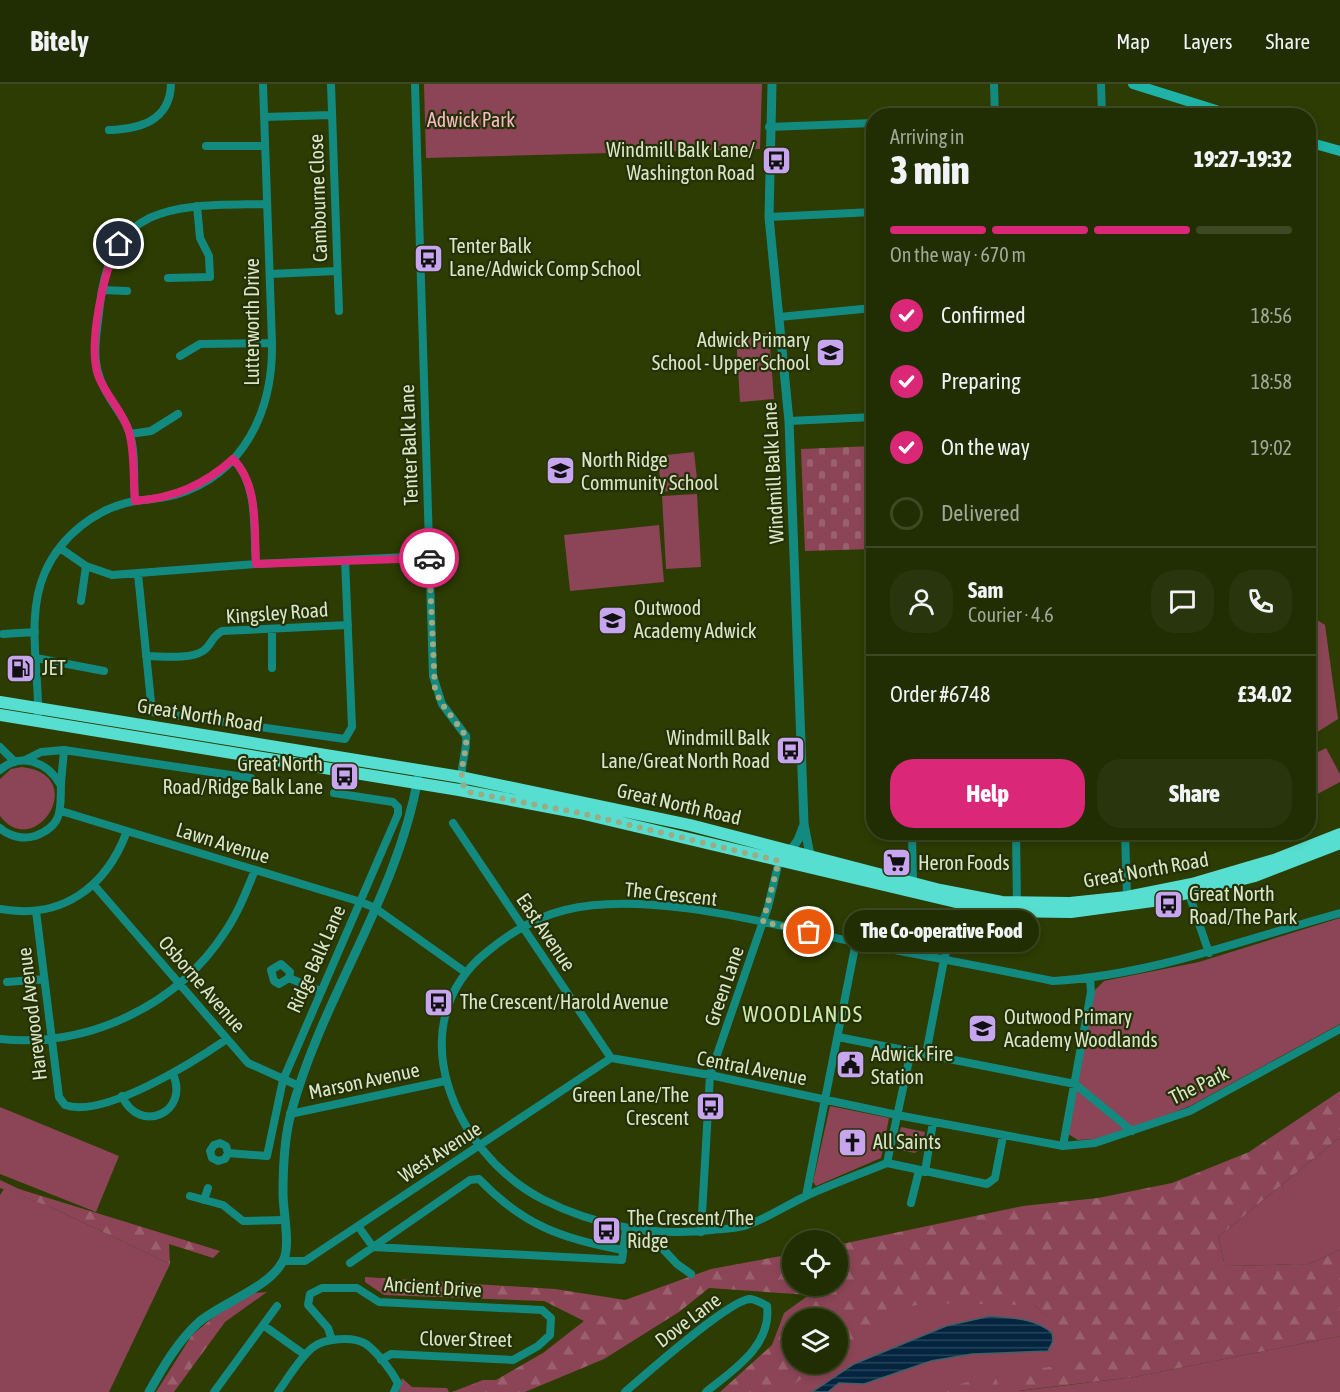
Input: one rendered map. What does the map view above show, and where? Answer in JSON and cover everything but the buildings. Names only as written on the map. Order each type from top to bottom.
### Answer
[{"type":"highway","name":"Great North Road","points":[[0,702],[38,715],[580,813],[958,905],[1098,910],[1189,894],[1256,876],[1340,843]]},
{"type":"highway","name":"Great North Road","points":[[0,715],[38,715],[461,777],[690,825],[792,850],[913,884],[1017,908],[1127,897],[1221,877],[1340,834]]},
{"type":"main road","points":[[1133,84],[1210,108]]},
{"type":"main road","points":[[1316,144],[1340,151]]},
{"type":"street","points":[[109,130],[133,129],[154,120],[169,100],[171,84]]},
{"type":"street","name":"Lutterworth Drive","points":[[38,715],[36,632],[38,594],[45,572],[60,548],[76,530],[96,516],[135,501],[178,494],[199,485],[233,459],[253,432],[267,403],[271,381],[272,343],[263,84]]},
{"type":"street","name":"Cambourne Close","points":[[331,84],[339,311]]},
{"type":"street","name":"Tenter Balk Lane","points":[[415,84],[433,676],[442,704],[466,736],[461,777]]},
{"type":"street","name":"Windmill Balk Lane","points":[[772,84],[769,127],[770,217],[789,421],[804,824],[810,855]]},
{"type":"street","points":[[994,84],[995,108]]},
{"type":"street","points":[[1101,84],[1102,108]]},
{"type":"street","points":[[264,117],[332,115]]},
{"type":"street","points":[[769,127],[866,123]]},
{"type":"street","points":[[206,146],[265,146]]},
{"type":"street","points":[[135,501],[130,434],[104,388],[95,363],[102,290],[111,257],[130,232],[164,211],[197,206],[267,204]]},
{"type":"street","points":[[168,278],[210,277],[208,256],[200,238],[197,206]]},
{"type":"street","points":[[770,217],[866,212]]},
{"type":"street","points":[[270,274],[337,271]]},
{"type":"street","points":[[102,290],[127,291]]},
{"type":"street","points":[[779,317],[866,309]]},
{"type":"street","points":[[180,356],[200,344],[272,343]]},
{"type":"street","points":[[130,434],[151,430],[178,414]]},
{"type":"street","points":[[789,421],[866,417]]},
{"type":"street","points":[[233,459],[245,471],[250,485],[256,564]]},
{"type":"street","points":[[60,548],[86,566],[112,575],[256,564],[429,556]]},
{"type":"street","points":[[138,574],[152,712],[345,739],[352,727],[345,560]]},
{"type":"street","points":[[81,601],[86,566]]},
{"type":"street","name":"Kingsley Road","points":[[146,656],[192,655],[205,650],[213,636],[222,631],[348,625]]},
{"type":"street","points":[[272,629],[272,668]]},
{"type":"street","points":[[3,634],[36,632]]},
{"type":"street","points":[[36,658],[104,671]]},
{"type":"street","points":[[0,747],[15,762]]},
{"type":"street","points":[[0,770],[15,762],[48,751],[64,750],[251,778]]},
{"type":"street","points":[[0,828],[18,837],[31,837],[44,832],[54,823],[61,812],[63,799],[61,786],[64,750]]},
{"type":"street","points":[[25,760],[46,767],[61,786]]},
{"type":"street","name":"Ridge Balk Lane","points":[[284,1261],[286,1245],[283,1172],[290,1114],[299,1086],[405,837],[420,770]]},
{"type":"street","points":[[448,789],[461,777]]},
{"type":"street","points":[[461,777],[463,787],[468,792]]},
{"type":"street","name":"Ridge Balk Lane","points":[[228,1153],[267,1156],[283,1080],[398,814],[398,807],[393,802],[334,793]]},
{"type":"street","name":"Lawn Avenue","points":[[61,812],[361,902],[375,908],[465,972]]},
{"type":"street","name":"East Avenue","points":[[453,824],[611,1059]]},
{"type":"street","name":"Windmill Balk Lane","points":[[792,850],[804,824]]},
{"type":"street","points":[[0,909],[36,911],[76,897],[94,885],[119,851],[127,831]]},
{"type":"street","points":[[912,840],[913,884]]},
{"type":"street","points":[[1016,840],[1017,908]]},
{"type":"street","points":[[1125,840],[1127,897]]},
{"type":"street","points":[[779,861],[792,850]]},
{"type":"street","name":"Green Lane","points":[[701,1232],[710,1075],[763,922],[779,861]]},
{"type":"street","points":[[0,1039],[51,1039],[86,1032],[119,1021],[151,1005],[179,984],[204,960],[225,932],[242,902],[255,870]]},
{"type":"street","name":"Osborne Avenue","points":[[94,885],[248,1063],[299,1086]]},
{"type":"street","points":[[1189,894],[1209,953]]},
{"type":"street","name":"The Crescent","points":[[887,1163],[806,1196],[743,1227],[701,1232],[647,1232],[572,1212],[540,1198],[496,1164],[480,1145],[454,1103],[445,1081],[441,1043],[443,1023],[454,991],[465,972],[488,951],[523,927],[566,909],[620,903],[655,905],[763,922],[1053,981],[1090,979]]},
{"type":"street","points":[[926,1054],[944,960],[958,905]]},
{"type":"street","name":"Harewood Avenue","points":[[36,911],[59,1097],[71,1107],[80,1107],[122,1096]]},
{"type":"street","points":[[1063,1146],[1091,992],[1090,979],[1209,953],[1340,913]]},
{"type":"street","points":[[806,1196],[856,942]]},
{"type":"street","points":[[289,978],[320,991]]},
{"type":"street","points":[[7,982],[44,979]]},
{"type":"street","name":"The Park","points":[[1063,1146],[1095,1143],[1190,1111],[1340,1029]]},
{"type":"street","points":[[838,1037],[1075,1084],[1132,1131]]},
{"type":"street","points":[[173,1074],[178,1090],[176,1099],[165,1113],[148,1117],[139,1115],[132,1110],[122,1096],[173,1074],[227,1039]]},
{"type":"street","points":[[911,1051],[887,1163],[987,1184],[995,1178],[1003,1136]]},
{"type":"street","name":"Central Avenue","points":[[611,1059],[710,1075],[897,1115],[1063,1146]]},
{"type":"street","name":"West Avenue","points":[[284,1261],[305,1261],[611,1059]]},
{"type":"street","name":"Marson Avenue","points":[[290,1114],[445,1081]]},
{"type":"street","points":[[911,1203],[922,1171],[933,1122]]},
{"type":"street","points":[[350,1263],[470,1180],[478,1179],[495,1197],[551,1232],[590,1244],[623,1250]]},
{"type":"street","points":[[204,1200],[208,1188]]},
{"type":"street","points":[[190,1196],[227,1207],[243,1221],[285,1220]]},
{"type":"street","points":[[358,1226],[373,1246],[622,1260],[626,1228]]},
{"type":"street","points":[[647,1232],[691,1274]]},
{"type":"street","points":[[149,1392],[178,1345],[194,1328],[213,1312],[262,1282],[284,1261]]},
{"type":"street","name":"Ancient Drive","points":[[333,1340],[328,1328],[308,1305],[310,1294],[322,1288],[357,1288],[379,1302],[542,1310]]},
{"type":"street","name":"Dove Lane","points":[[625,1392],[676,1348],[736,1305],[750,1299],[767,1306],[768,1318],[753,1352],[706,1392]]},
{"type":"street","points":[[214,1392],[277,1306]]},
{"type":"street","name":"Clover Street","points":[[381,1360],[391,1354],[513,1360],[538,1346],[550,1335],[551,1318],[542,1310]]},
{"type":"street","points":[[263,1325],[305,1355]]},
{"type":"street","points":[[282,1391],[312,1347],[333,1340],[358,1341],[366,1344],[398,1383],[394,1392]]},
{"type":"green space","name":"Adwick Park","points":[[424,84],[762,84],[760,149],[426,158]]},
{"type":"green space","points":[[769,333],[774,399],[740,402],[736,335]]},
{"type":"green space","points":[[866,446],[866,549],[805,551],[801,449]]},
{"type":"green space","points":[[694,452],[698,487],[662,492],[657,456]]},
{"type":"green space","points":[[697,494],[701,567],[666,569],[662,496]]},
{"type":"green space","points":[[659,525],[664,582],[570,591],[564,535]]},
{"type":"green space","points":[[1316,619],[1325,625],[1338,719],[1316,733]]},
{"type":"green space","points":[[1326,748],[1340,774],[1340,782],[1316,795],[1316,753]]},
{"type":"green space","points":[[22,767],[42,773],[53,784],[55,798],[50,812],[41,823],[28,829],[14,827],[0,816],[0,779],[11,769]]},
{"type":"green space","points":[[1340,918],[1340,1024],[1190,1106],[1137,1127],[1096,1139],[1078,1140],[1068,1134],[1095,990],[1104,981],[1199,962]]},
{"type":"green space","points":[[1340,1091],[1340,1137],[1218,1237],[1225,1266],[1309,1264],[1340,1250],[1340,1336],[1134,1377],[1016,1391],[1011,1373],[1081,1362],[1070,1336],[1034,1305],[924,1303],[887,1313],[848,1345],[848,1308],[791,1308],[808,1296],[848,1296],[848,1243],[1023,1206],[1098,1198],[1172,1183],[1249,1152]]},
{"type":"green space","points":[[830,1106],[889,1118],[881,1158],[816,1186],[813,1182]]},
{"type":"green space","points":[[0,1107],[119,1156],[96,1212],[0,1174]]},
{"type":"green space","points":[[901,1127],[925,1132],[922,1148],[915,1153],[900,1150],[897,1141]]},
{"type":"green space","points":[[1340,1137],[1340,1250],[1309,1264],[1225,1266],[1218,1237]]},
{"type":"green space","points":[[0,1180],[19,1189],[220,1251],[213,1258],[169,1244],[170,1264],[55,1209],[0,1188]]},
{"type":"green space","points":[[4,1189],[55,1209],[170,1264],[109,1392],[0,1392],[0,1195]]},
{"type":"green space","points":[[782,1256],[782,1293],[709,1288],[679,1312],[604,1359],[525,1392],[452,1392],[483,1380],[496,1380],[543,1353],[584,1321],[544,1301],[384,1295],[365,1282],[365,1277],[555,1289],[625,1300],[711,1269]]},
{"type":"green space","points":[[848,1287],[1034,1305],[1071,1336],[1082,1362],[1019,1391],[1134,1377],[1340,1336],[1340,1392],[722,1392],[782,1368],[782,1374],[848,1374],[848,1308],[840,1308],[843,1296],[848,1296]]},
{"type":"green space","points":[[267,1292],[225,1322],[174,1392],[156,1392],[192,1335],[215,1316],[253,1293]]},
{"type":"green space","points":[[782,1318],[782,1374],[809,1374],[781,1392],[720,1392],[772,1345]]},
{"type":"green space","points":[[994,1373],[999,1387],[976,1392],[937,1392]]},
{"type":"green space","points":[[402,1378],[412,1387],[447,1388],[449,1392],[399,1392]]},
{"type":"water","points":[[990,1316],[1023,1320],[1046,1328],[1052,1333],[1053,1341],[1048,1351],[972,1354],[931,1361],[864,1384],[839,1383],[828,1392],[812,1392],[839,1374],[848,1374],[848,1368],[854,1364],[946,1326]]},
{"type":"way so far","points":[[429,558],[435,690],[448,713],[461,726],[466,736],[467,744],[461,777],[463,787],[468,792],[580,813],[779,861],[763,922],[809,932]]},
{"type":"place","name":"Windmill Balk Lane/ Washington Road","points":[[776,161]]},
{"type":"place","name":"Tenter Balk Lane/Adwick Comp School","points":[[428,258]]},
{"type":"place","name":"Adwick Primary School - Upper School","points":[[831,352]]},
{"type":"place","name":"North Ridge Community School","points":[[560,471]]},
{"type":"place","name":"Outwood Academy Adwick","points":[[613,620]]},
{"type":"place","name":"JET","points":[[21,668]]},
{"type":"place","name":"Windmill Balk Lane/Great North Road","points":[[791,750]]},
{"type":"place","name":"Great North Road/Ridge Balk Lane","points":[[344,776]]},
{"type":"place","name":"Heron Foods","points":[[897,863]]},
{"type":"place","name":"Great North Road/The Park","points":[[1168,905]]},
{"type":"place","name":"The Co-operative Food","points":[[809,932]]},
{"type":"place","name":"The Crescent/Harold Avenue","points":[[439,1002]]},
{"type":"place","name":"Outwood Primary Academy Woodlands","points":[[983,1028]]},
{"type":"place","name":"Adwick Fire Station","points":[[850,1065]]},
{"type":"place","name":"Green Lane/The Crescent","points":[[710,1106]]},
{"type":"place","name":"All Saints","points":[[852,1142]]},
{"type":"place","name":"The Crescent/The Ridge","points":[[606,1230]]},
{"type":"district","name":"WOODLANDS","points":[[803,1014]]},
{"type":"route","points":[[119,244],[111,257],[102,285],[95,363],[104,388],[130,434],[135,501],[178,494],[199,485],[233,459],[245,471],[250,485],[256,564],[429,556],[429,558]]}]
